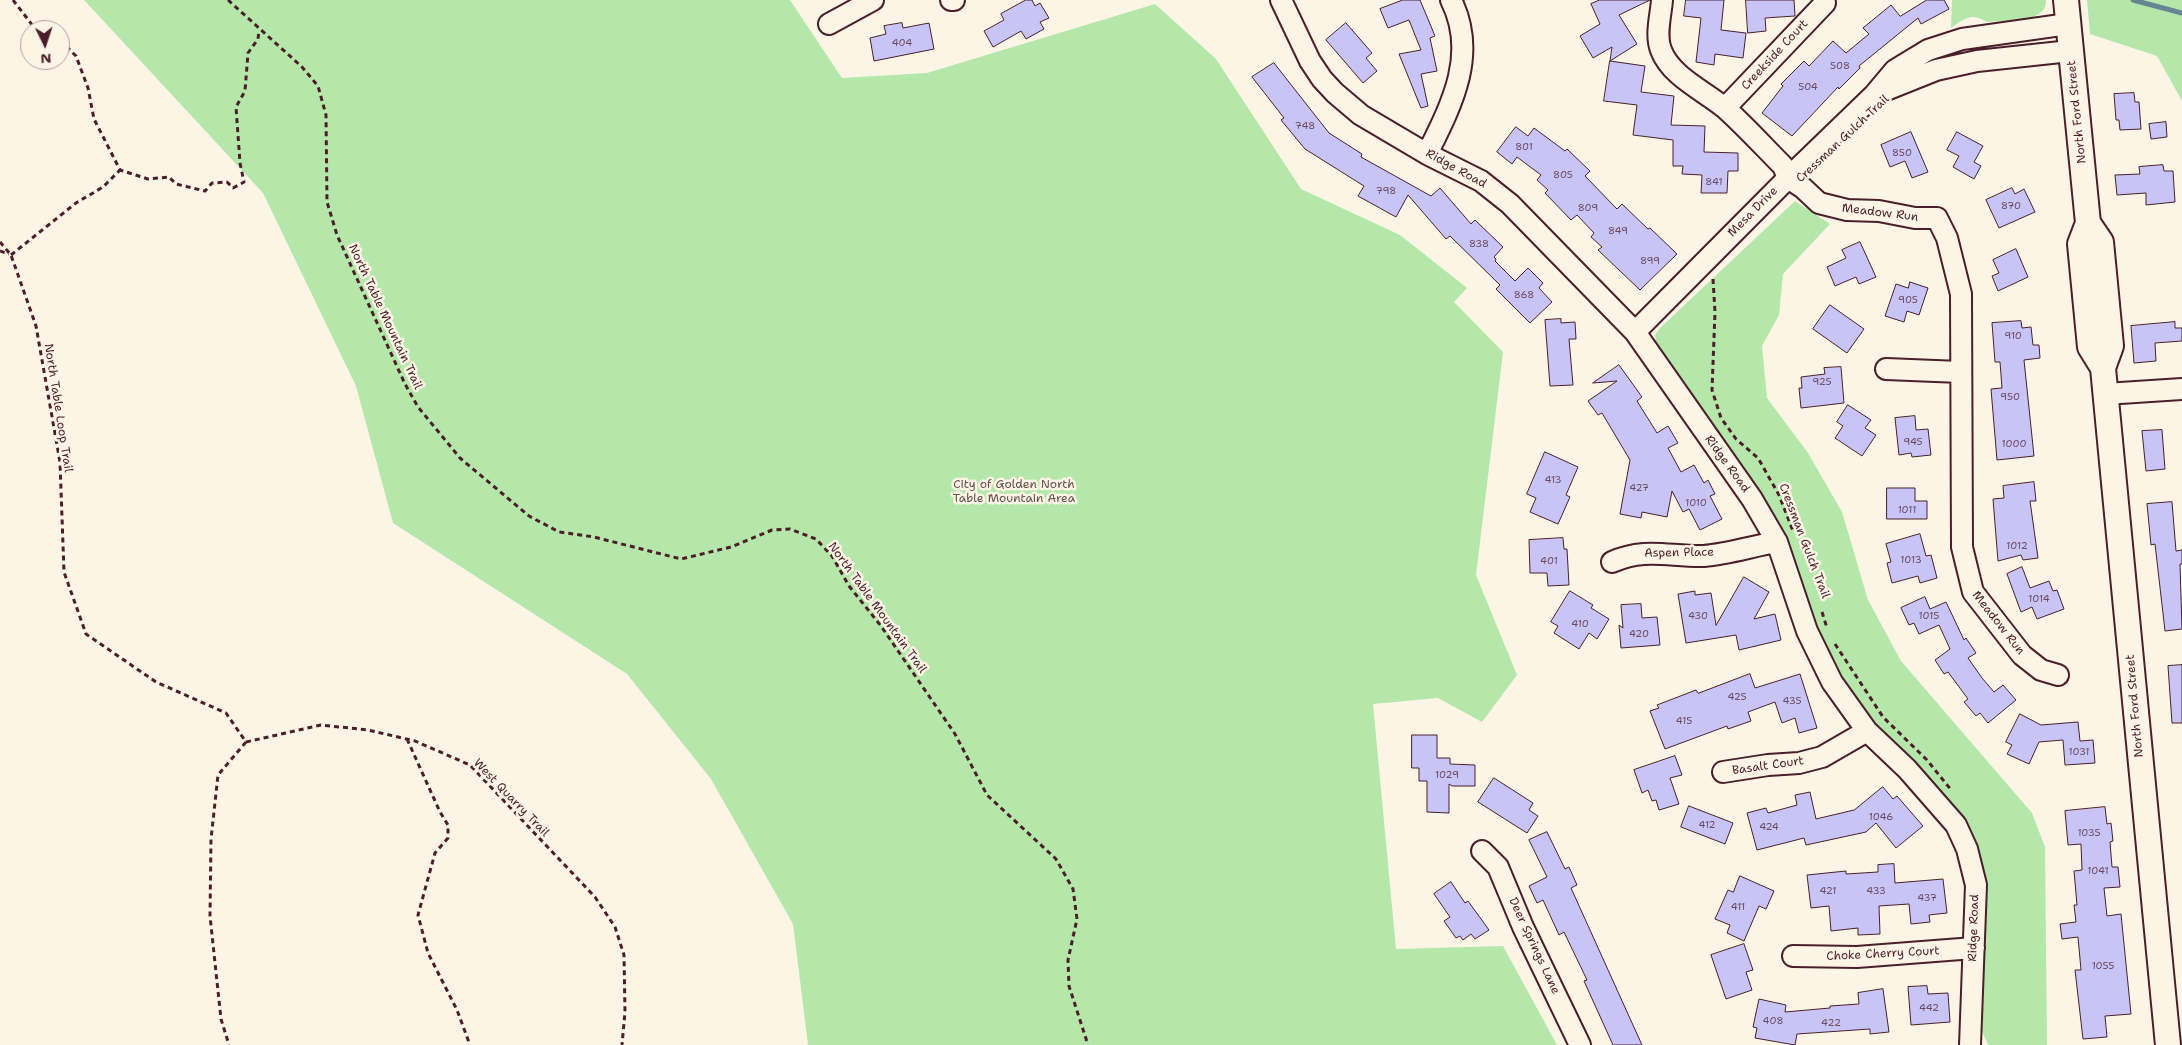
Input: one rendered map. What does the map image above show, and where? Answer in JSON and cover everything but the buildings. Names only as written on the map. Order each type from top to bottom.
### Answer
[{"type":"street","points":[[829,24],[872,0]]},
{"type":"street","name":"Ridge Road","points":[[1281,0],[1310,61],[1335,94],[1361,115],[1427,154],[1481,180],[1510,204],[1635,332],[1752,499],[1785,537],[1807,631],[1832,682],[1867,731],[1907,769],[1956,826],[1967,849],[1976,885],[1970,1045]]},
{"type":"street","points":[[1427,154],[1441,128],[1461,74],[1464,43],[1458,14],[1451,0]]},
{"type":"street","name":"Meadow Run","points":[[1662,0],[1659,31],[1660,48],[1666,62],[1680,75],[1725,108],[1783,166],[1788,178],[1819,202],[1828,205],[1847,210],[1879,211],[1915,218],[1937,218],[1947,238],[1961,294],[1962,547],[1966,570],[1973,592],[2022,655],[2041,670],[2058,676]]},
{"type":"street","name":"North Ford Street","points":[[2066,0],[2088,223],[2080,244],[2090,346],[2103,368],[2106,394],[2168,1045]]},
{"type":"street","name":"Creekside Court","points":[[1725,108],[1824,3]]},
{"type":"street","name":"Mesa Drive","points":[[1635,332],[1874,94],[1895,70],[1928,50],[1962,39],[2068,24]]},
{"type":"street","name":"Mesa Drive","points":[[1874,94],[1936,70],[1977,61],[2070,51]]},
{"type":"street","points":[[1886,369],[1960,372]]},
{"type":"street","points":[[2106,394],[2182,389]]},
{"type":"street","name":"Aspen Place","points":[[1612,562],[1628,555],[1658,553],[1706,556],[1785,537]]},
{"type":"street","name":"Basalt Court","points":[[1723,772],[1768,765],[1800,763],[1822,757],[1867,731]]},
{"type":"street","name":"Deer Springs Lane","points":[[1482,851],[1498,867],[1580,1045]]},
{"type":"street","name":"Choke Cherry Court","points":[[1793,956],[1857,957],[1974,948]]},
{"type":"path","points":[[13,0],[28,20]]},
{"type":"path","name":"North Table Mountain Trail","points":[[228,0],[302,67],[318,86],[326,115],[327,202],[337,235],[405,384],[424,414],[460,458],[529,516],[559,532],[594,536],[681,559],[731,547],[772,530],[790,529],[816,539],[832,556],[849,586],[881,626],[955,734],[987,795],[1056,859],[1073,889],[1077,919],[1068,960],[1069,986],[1088,1045]]},
{"type":"path","points":[[70,50],[76,56],[88,88],[94,119],[120,170],[148,179],[169,177],[176,184],[205,191],[212,183],[227,182],[233,188],[244,182],[240,163],[236,107],[245,91],[248,53],[258,39],[260,30]]},
{"type":"path","points":[[11,255],[76,203],[103,187],[120,170]]},
{"type":"path","points":[[0,242],[11,255]]},
{"type":"path","points":[[0,251],[11,255]]},
{"type":"path","name":"North Table Loop Trail","points":[[11,255],[36,326],[60,462],[64,572],[86,634],[156,682],[226,713],[246,742]]},
{"type":"path","name":"Cressman Gulch Trail","points":[[1719,273],[1713,280],[1715,312],[1712,390],[1721,418],[1736,439],[1758,458],[1779,495],[1785,537]]},
{"type":"path","name":"Cressman Gulch Trail","points":[[1821,611],[1830,637],[1883,717],[1927,760],[1953,793]]},
{"type":"path","name":"West Quarry Trail","points":[[246,742],[321,725],[368,730],[407,739],[470,765],[594,897],[615,927],[624,956],[625,1012],[622,1045]]},
{"type":"path","points":[[407,739],[440,812],[448,824],[448,838],[435,853],[418,915],[428,953],[457,1010],[470,1045]]},
{"type":"path","points":[[229,1045],[221,1019],[210,916],[211,839],[218,775],[246,742]]},
{"type":"green space","name":"City of Golden North Table Mountain Area","points":[[84,0],[790,0],[842,78],[927,73],[1155,4],[1216,59],[1301,189],[1400,235],[1467,288],[1454,302],[1503,352],[1476,575],[1517,675],[1482,722],[1438,698],[1373,704],[1396,949],[1503,946],[1557,1045],[808,1045],[793,924],[711,779],[627,674],[393,523],[356,386],[263,193]]},
{"type":"green space","points":[[1952,0],[2046,0],[2045,8],[2033,17],[1987,22],[1972,17],[1951,28]]},
{"type":"green space","points":[[2087,0],[2182,0],[2182,101],[2157,56],[2090,34]]},
{"type":"green space","points":[[1795,201],[1830,224],[1783,274],[1779,315],[1762,346],[1767,398],[1808,453],[1842,512],[1868,600],[1901,661],[2032,813],[2045,847],[2047,1045],[1988,1045],[1981,1028],[1981,959],[1957,812],[1940,790],[1866,714],[1834,670],[1815,624],[1779,524],[1745,469],[1657,347],[1655,335],[1660,328]]},
{"type":"waterway","points":[[2133,0],[2182,13]]}]
